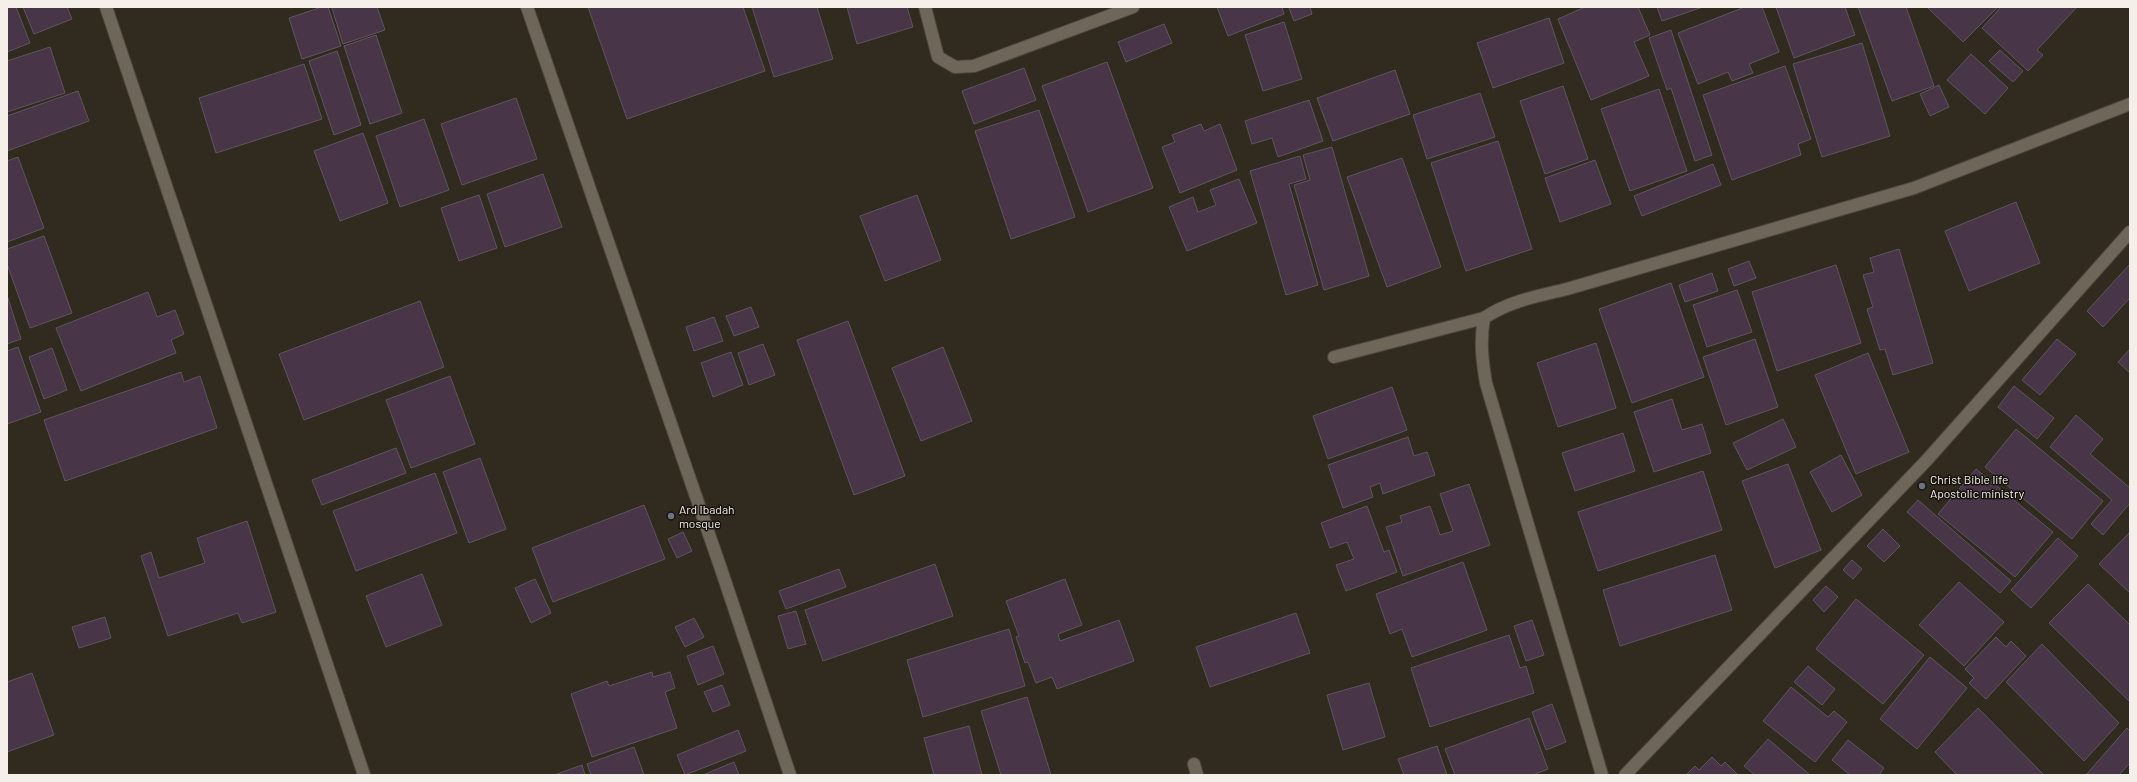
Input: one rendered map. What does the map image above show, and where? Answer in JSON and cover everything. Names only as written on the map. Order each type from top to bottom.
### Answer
[{"type":"street","points":[[106,7],[364,775]]},
{"type":"street","points":[[527,7],[721,569],[790,775]]},
{"type":"street","points":[[925,7],[938,57],[955,67],[974,66],[1133,7]]},
{"type":"street","points":[[1334,357],[1484,318],[1498,308],[1521,300],[1575,287],[1914,188],[2130,104]]},
{"type":"street","points":[[1625,775],[1926,461],[2130,232]]},
{"type":"street","points":[[1484,318],[1481,335],[1481,357],[1486,383],[1602,775]]},
{"type":"building","points":[[7,7],[16,7],[30,43],[7,52]]},
{"type":"building","points":[[23,7],[67,7],[72,19],[34,34]]},
{"type":"building","points":[[322,7],[328,7],[341,46],[302,59],[289,18]]},
{"type":"building","points":[[377,7],[385,30],[343,44],[332,8]]},
{"type":"building","points":[[588,7],[743,7],[765,71],[627,119]]},
{"type":"building","points":[[752,7],[817,7],[833,59],[774,77]]},
{"type":"building","points":[[847,7],[907,7],[913,27],[857,44]]},
{"type":"building","points":[[1217,7],[1282,7],[1284,14],[1228,36]]},
{"type":"building","points":[[1310,7],[1312,14],[1294,21],[1289,8]]},
{"type":"building","points":[[1585,7],[1638,7],[1650,35],[1634,42],[1649,76],[1591,100],[1558,19]]},
{"type":"building","points":[[1657,7],[1703,7],[1662,21]]},
{"type":"building","points":[[1745,7],[1762,7],[1779,52],[1749,64],[1753,73],[1732,81],[1728,72],[1698,84],[1678,33]]},
{"type":"building","points":[[1776,7],[1845,7],[1855,35],[1794,58]]},
{"type":"building","points":[[1858,7],[1906,7],[1934,86],[1892,101]]},
{"type":"building","points":[[1927,7],[1998,7],[1963,42]]},
{"type":"building","points":[[2001,7],[2077,7],[2037,50],[2043,55],[2028,71],[1982,28]]},
{"type":"building","points":[[1549,18],[1564,63],[1493,88],[1477,43]]},
{"type":"building","points":[[1284,22],[1302,79],[1263,91],[1245,35]]},
{"type":"building","points":[[1164,24],[1172,43],[1126,62],[1118,42]]},
{"type":"building","points":[[1671,30],[1712,155],[1695,161],[1671,88],[1667,90],[1649,38]]},
{"type":"building","points":[[376,35],[402,113],[370,124],[344,46]]},
{"type":"building","points":[[1862,43],[1890,136],[1822,157],[1793,64]]},
{"type":"building","points":[[50,47],[65,93],[7,112],[7,61]]},
{"type":"building","points":[[2000,50],[2023,71],[2013,82],[1989,61]]},
{"type":"building","points":[[337,51],[361,125],[334,135],[309,61]]},
{"type":"building","points":[[1971,54],[2008,88],[1985,114],[1947,80]]},
{"type":"building","points":[[1107,62],[1153,188],[1088,212],[1042,86]]},
{"type":"building","points":[[304,64],[322,119],[216,153],[199,98]]},
{"type":"building","points":[[1785,66],[1811,139],[1798,144],[1801,155],[1732,180],[1703,95]]},
{"type":"building","points":[[1024,68],[1036,100],[974,124],[962,91]]},
{"type":"building","points":[[1395,70],[1410,114],[1333,141],[1317,98]]},
{"type":"building","points":[[1939,85],[1949,107],[1930,116],[1920,94]]},
{"type":"building","points":[[1563,86],[1588,159],[1545,174],[1520,101]]},
{"type":"building","points":[[1659,89],[1687,171],[1630,191],[1601,109]]},
{"type":"building","points":[[78,91],[89,121],[7,151],[7,116]]},
{"type":"building","points":[[1480,93],[1495,137],[1427,159],[1413,115]]},
{"type":"building","points":[[516,98],[537,159],[462,185],[441,124]]},
{"type":"building","points":[[1309,100],[1323,141],[1278,157],[1272,138],[1252,144],[1245,121]]},
{"type":"building","points":[[1039,110],[1075,217],[1011,239],[975,131]]},
{"type":"building","points":[[424,119],[449,190],[400,207],[376,136]]},
{"type":"building","points":[[1201,124],[1204,131],[1220,124],[1237,170],[1180,193],[1162,147],[1175,142],[1172,135]]},
{"type":"building","points":[[363,133],[388,203],[340,221],[314,151]]},
{"type":"building","points":[[1498,141],[1532,249],[1466,271],[1431,163]]},
{"type":"building","points":[[1332,147],[1369,276],[1324,290],[1294,185],[1310,180],[1303,155]]},
{"type":"building","points":[[1300,156],[1306,179],[1289,184],[1318,285],[1286,295],[1250,171]]},
{"type":"building","points":[[18,157],[44,228],[7,242],[7,161]]},
{"type":"building","points":[[1402,158],[1441,267],[1387,287],[1347,177]]},
{"type":"building","points":[[1595,160],[1611,204],[1560,222],[1545,178]]},
{"type":"building","points":[[1713,164],[1721,185],[1642,216],[1634,196]]},
{"type":"building","points":[[543,174],[562,227],[505,247],[487,194]]},
{"type":"building","points":[[1239,179],[1257,223],[1187,251],[1169,207],[1193,197],[1198,212],[1216,205],[1210,190]]},
{"type":"building","points":[[479,195],[497,248],[459,261],[441,208]]},
{"type":"building","points":[[917,195],[941,260],[885,281],[860,216]]},
{"type":"building","points":[[2016,202],[2040,263],[1969,291],[1945,231]]},
{"type":"building","points":[[44,236],[72,313],[30,328],[7,264],[7,249]]},
{"type":"building","points":[[1899,249],[1933,363],[1893,375],[1885,349],[1880,350],[1867,309],[1873,307],[1863,275],[1874,272],[1870,258]]},
{"type":"building","points":[[1749,261],[1756,278],[1734,286],[1728,269]]},
{"type":"building","points":[[2130,264],[2130,298],[2103,327],[2087,311]]},
{"type":"building","points":[[1836,265],[1861,343],[1777,371],[1752,292]]},
{"type":"building","points":[[1712,273],[1718,291],[1685,302],[1679,285]]},
{"type":"building","points":[[1671,283],[1704,377],[1632,403],[1599,309]]},
{"type":"building","points":[[1737,290],[1752,332],[1707,347],[1693,305]]},
{"type":"building","points":[[148,292],[157,317],[175,310],[184,334],[171,340],[176,353],[81,391],[56,328]]},
{"type":"building","points":[[7,295],[21,339],[7,344]]},
{"type":"building","points":[[420,301],[444,367],[304,420],[279,354]]},
{"type":"building","points":[[751,307],[759,327],[734,336],[726,316]]},
{"type":"building","points":[[714,317],[723,341],[694,351],[686,327]]},
{"type":"building","points":[[848,321],[905,476],[854,495],[797,340]]},
{"type":"building","points":[[1755,339],[1778,407],[1726,425],[1703,357]]},
{"type":"building","points":[[2057,339],[2076,354],[2040,395],[2022,380]]},
{"type":"building","points":[[1596,343],[1616,408],[1558,427],[1537,363]]},
{"type":"building","points":[[763,344],[775,375],[749,385],[738,353]]},
{"type":"building","points":[[18,347],[41,412],[7,424],[7,351]]},
{"type":"building","points":[[943,347],[972,421],[921,441],[892,368]]},
{"type":"building","points":[[52,348],[67,390],[44,399],[29,357]]},
{"type":"building","points":[[2130,349],[2130,373],[2118,362]]},
{"type":"building","points":[[731,352],[743,385],[713,397],[701,363]]},
{"type":"building","points":[[1868,353],[1909,452],[1856,474],[1815,375]]},
{"type":"building","points":[[181,372],[184,382],[200,376],[217,428],[65,481],[44,420]]},
{"type":"building","points":[[450,376],[475,444],[411,468],[386,400]]},
{"type":"building","points":[[2014,386],[2054,418],[2037,439],[1998,407]]},
{"type":"building","points":[[1392,387],[1407,430],[1328,459],[1313,416]]},
{"type":"building","points":[[1672,399],[1682,430],[1702,424],[1711,453],[1654,472],[1634,412]]},
{"type":"building","points":[[2076,415],[2103,439],[2090,454],[2130,488],[2130,503],[2103,535],[2091,524],[2112,500],[2050,447]]},
{"type":"building","points":[[1783,419],[1796,447],[1747,470],[1733,443]]},
{"type":"building","points":[[2016,429],[2103,501],[2072,539],[1985,467]]},
{"type":"building","points":[[1623,433],[1635,471],[1575,491],[1562,453]]},
{"type":"building","points":[[1408,437],[1414,456],[1427,452],[1435,475],[1383,494],[1380,483],[1370,487],[1373,497],[1343,508],[1328,465]]},
{"type":"building","points":[[396,448],[406,473],[322,505],[312,480]]},
{"type":"building","points":[[1841,455],[1862,495],[1832,512],[1810,472]]},
{"type":"building","points":[[480,458],[506,529],[469,543],[443,472]]},
{"type":"building","points":[[1788,464],[1821,550],[1775,568],[1742,481]]},
{"type":"building","points":[[1976,469],[2053,532],[2015,577],[1938,514]]},
{"type":"building","points":[[1703,471],[1722,530],[1598,571],[1578,512]]},
{"type":"building","points":[[435,473],[457,533],[356,571],[333,511]]},
{"type":"building","points":[[1469,484],[1490,545],[1403,576],[1386,527],[1402,522],[1400,516],[1430,506],[1440,535],[1453,531],[1440,494]]},
{"type":"building","points":[[1918,500],[2011,581],[2000,593],[1907,512]]},
{"type":"building","points":[[644,505],[665,559],[553,602],[532,548]]},
{"type":"building","points":[[1367,506],[1384,552],[1389,550],[1397,572],[1346,591],[1336,565],[1354,559],[1347,542],[1330,548],[1321,523]]},
{"type":"building","points":[[247,521],[276,612],[242,623],[238,613],[168,636],[141,556],[151,552],[159,578],[205,563],[197,538]]},
{"type":"building","points":[[1883,529],[1900,546],[1884,562],[1867,546]]},
{"type":"building","points":[[683,532],[692,551],[677,558],[668,539]]},
{"type":"building","points":[[2130,532],[2130,593],[2099,564]]},
{"type":"building","points":[[2058,538],[2078,556],[2031,608],[2011,590]]},
{"type":"building","points":[[1715,555],[1732,610],[1620,646],[1603,590]]},
{"type":"building","points":[[1852,560],[1862,569],[1853,579],[1843,570]]},
{"type":"building","points":[[1463,562],[1487,630],[1412,657],[1402,629],[1390,634],[1376,594]]},
{"type":"building","points":[[935,564],[953,616],[823,661],[805,610]]},
{"type":"building","points":[[839,569],[846,587],[786,609],[779,591]]},
{"type":"building","points":[[422,574],[442,625],[386,647],[366,596]]},
{"type":"building","points":[[535,579],[551,613],[531,623],[515,588]]},
{"type":"building","points":[[1065,579],[1082,625],[1058,634],[1060,641],[1119,620],[1134,661],[1057,689],[1052,677],[1036,683],[1028,662],[1025,663],[1016,637],[1019,636],[1006,601]]},
{"type":"building","points":[[1959,582],[2004,622],[1964,666],[1919,625]]},
{"type":"building","points":[[2088,584],[2130,625],[2130,702],[2049,623]]},
{"type":"building","points":[[1826,586],[1838,597],[1824,612],[1813,600]]},
{"type":"building","points":[[1856,599],[1924,655],[1883,704],[1816,649]]},
{"type":"building","points":[[796,611],[806,644],[788,649],[778,616]]},
{"type":"building","points":[[1296,613],[1310,653],[1210,687],[1196,647]]},
{"type":"building","points":[[105,617],[111,638],[79,648],[72,627]]},
{"type":"building","points":[[694,618],[704,637],[685,647],[675,627]]},
{"type":"building","points":[[1532,620],[1544,655],[1526,661],[1514,626]]},
{"type":"building","points":[[1009,629],[1025,686],[923,717],[907,660]]},
{"type":"building","points":[[1509,635],[1520,668],[1526,666],[1534,693],[1430,727],[1411,668]]},
{"type":"building","points":[[1996,637],[2006,647],[2011,641],[2026,656],[1986,699],[1969,683],[1974,678],[1965,669]]},
{"type":"building","points":[[2042,644],[2119,723],[2084,761],[2006,682]]},
{"type":"building","points":[[713,646],[724,674],[698,685],[687,656]]},
{"type":"building","points":[[1930,657],[1967,688],[1917,749],[1880,719]]},
{"type":"building","points":[[1808,666],[1835,689],[1822,705],[1794,682]]},
{"type":"building","points":[[652,672],[653,677],[670,672],[675,688],[665,692],[677,728],[592,757],[571,694],[607,681],[609,686]]},
{"type":"building","points":[[32,673],[54,735],[7,752],[7,682]]},
{"type":"building","points":[[1369,683],[1385,737],[1343,750],[1327,695]]},
{"type":"building","points":[[722,685],[730,705],[713,712],[704,692]]},
{"type":"building","points":[[1791,687],[1828,717],[1834,711],[1847,722],[1815,762],[1763,721]]},
{"type":"building","points":[[1027,697],[1051,775],[1001,775],[981,711]]},
{"type":"building","points":[[1552,704],[1566,742],[1546,750],[1532,712]]},
{"type":"building","points":[[1978,708],[2044,775],[1957,775],[1935,752]]},
{"type":"building","points":[[1529,718],[1548,769],[1533,775],[1455,775],[1445,749]]},
{"type":"building","points":[[969,726],[982,775],[934,775],[924,738]]},
{"type":"building","points":[[2127,728],[2130,731],[2130,763],[2119,775],[2086,775]]},
{"type":"building","points":[[738,730],[746,751],[685,775],[677,755]]},
{"type":"building","points":[[1768,739],[1810,775],[1755,775],[1744,766]]},
{"type":"building","points":[[1848,740],[1884,768],[1879,775],[1850,775],[1832,760]]},
{"type":"building","points":[[1437,746],[1447,775],[1404,775],[1398,759]]},
{"type":"building","points":[[634,747],[644,775],[591,775],[587,764]]},
{"type":"building","points":[[1712,757],[1721,766],[1725,762],[1738,775],[1686,775],[1695,766],[1699,770]]},
{"type":"building","points":[[734,762],[739,775],[703,775]]},
{"type":"building","points":[[582,765],[585,775],[554,775]]},
{"type":"place","name":"Christ Bible life Apostolic ministry","points":[[1922,486]]},
{"type":"place","name":"Ard Ibadah mosque","points":[[671,516]]}]
